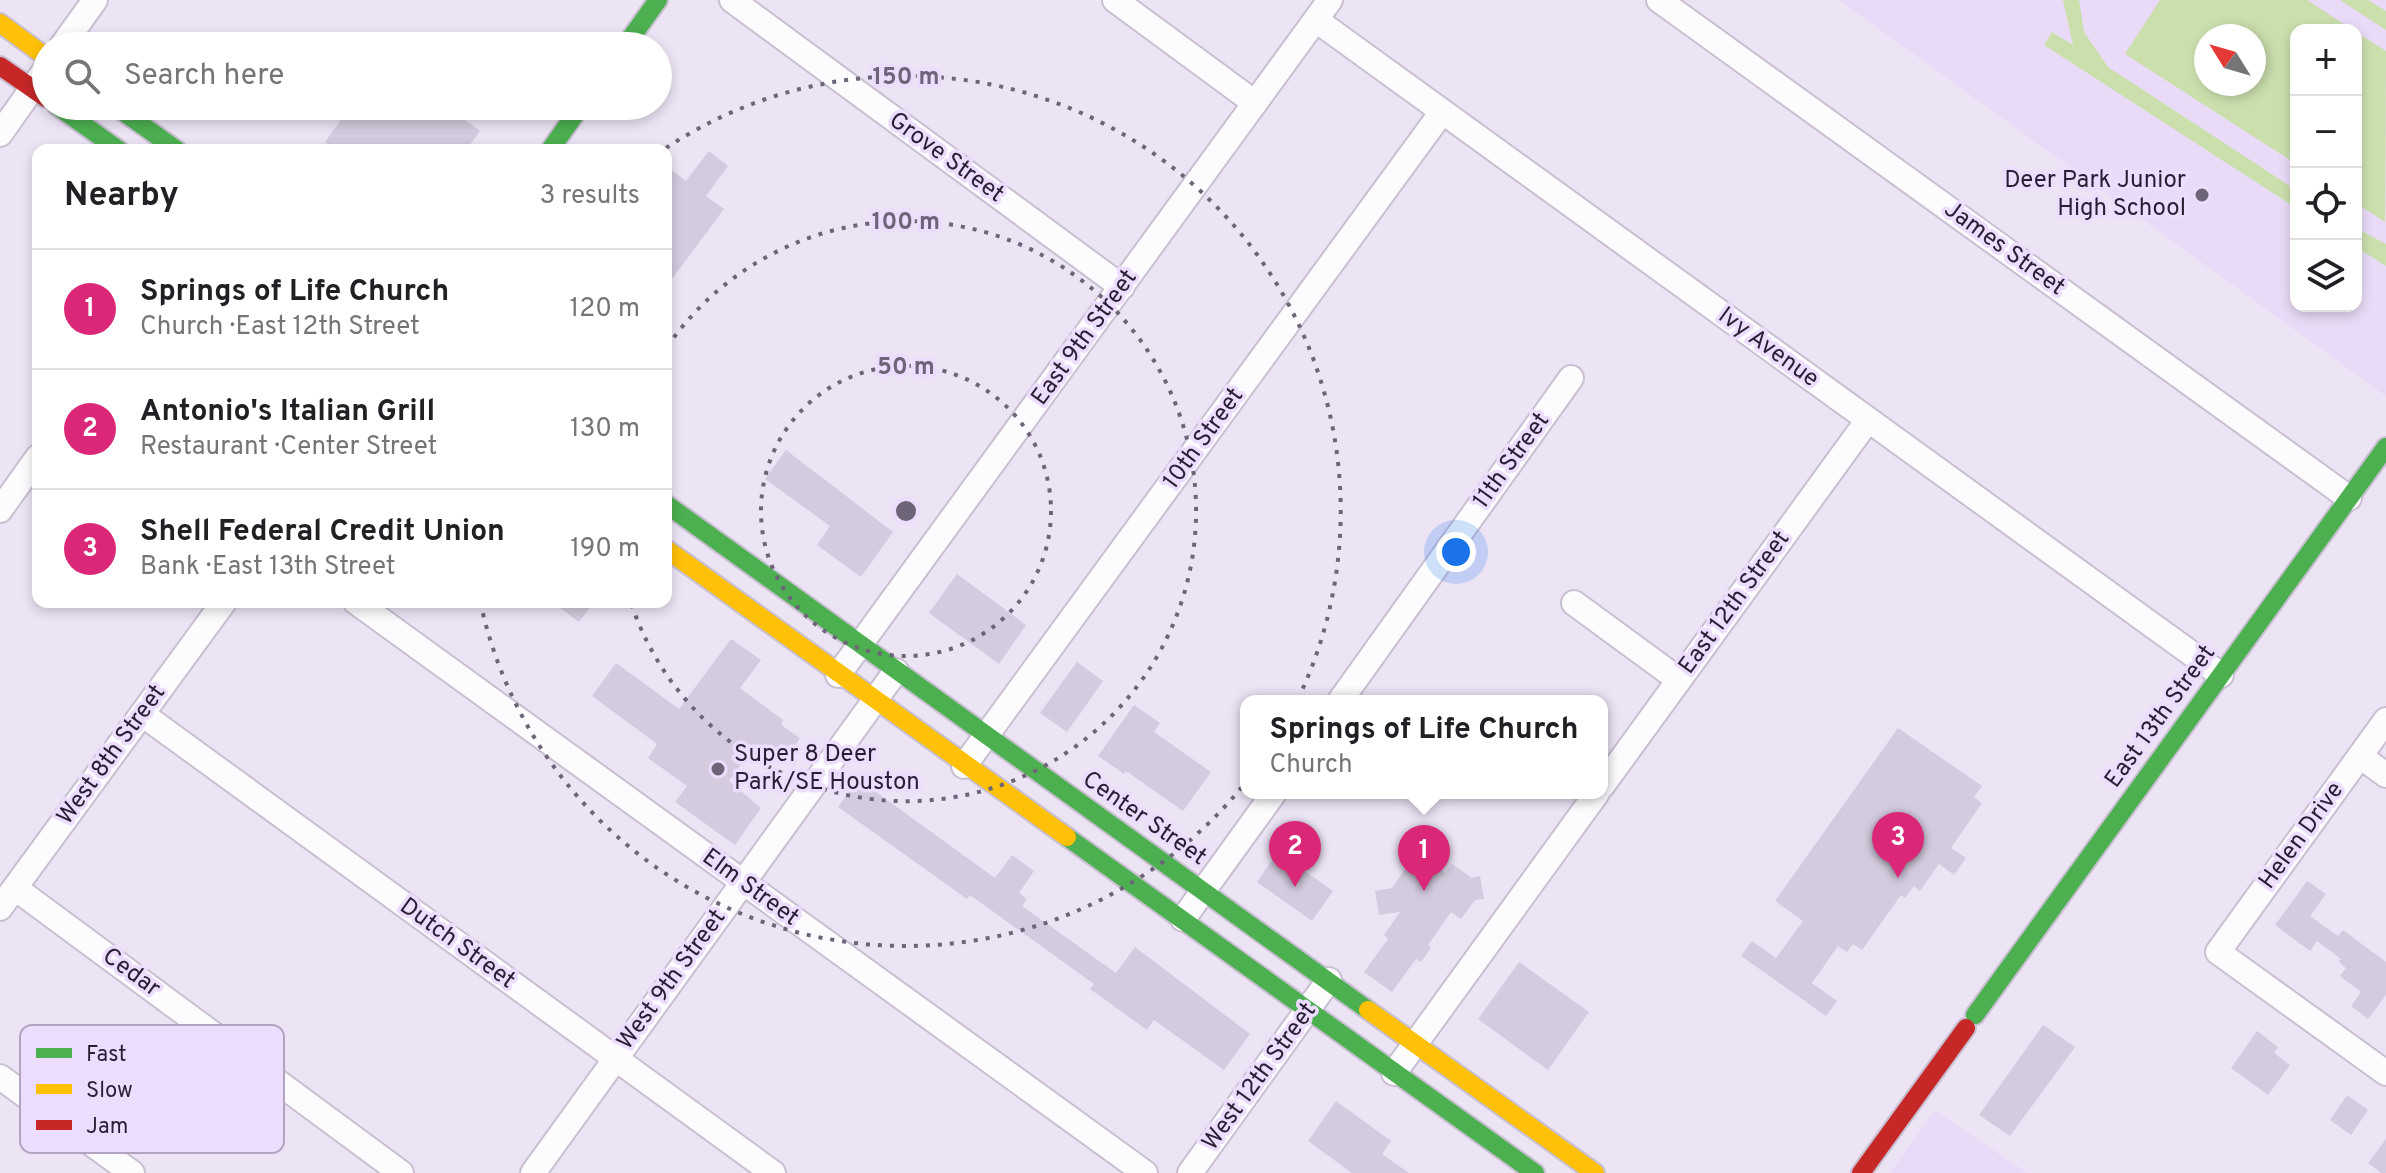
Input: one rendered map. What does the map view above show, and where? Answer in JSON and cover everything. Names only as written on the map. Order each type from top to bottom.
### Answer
[{"type":"main road","points":[[635,32],[658,0]]},
{"type":"main road","points":[[0,23],[32,47]]},
{"type":"main road","points":[[0,66],[32,80]]},
{"type":"main road","points":[[77,120],[111,144]]},
{"type":"main road","points":[[135,120],[169,144]]},
{"type":"main road","points":[[554,144],[571,120]]},
{"type":"main road","name":"East 13th Street","points":[[1861,1173],[2386,447]]},
{"type":"main road","name":"Center Street","points":[[672,508],[1595,1173]]},
{"type":"main road","points":[[672,553],[964,766],[1183,919],[1535,1173]]},
{"type":"street","points":[[72,32],[95,0]]},
{"type":"street","name":"Grove Street","points":[[732,0],[1122,287]]},
{"type":"street","points":[[1115,0],[1255,103]]},
{"type":"street","name":"East 9th Street","points":[[838,675],[1330,0]]},
{"type":"street","name":"James Street","points":[[1659,0],[2349,498]]},
{"type":"street","name":"Ivy Avenue","points":[[1316,20],[2221,675]]},
{"type":"street","points":[[0,134],[32,97]]},
{"type":"street","name":"10th Street","points":[[964,766],[1442,112]]},
{"type":"street","name":"11th Street","points":[[1344,695],[1571,378]]},
{"type":"street","name":"East 12th Street","points":[[1608,778],[1868,420]]},
{"type":"street","points":[[0,510],[32,465]]},
{"type":"street","points":[[1574,603],[1679,680]]},
{"type":"street","name":"West 8th Street","points":[[0,908],[220,608]]},
{"type":"street","name":"Elm Street","points":[[364,608],[1145,1173]]},
{"type":"street","name":"West 9th Street","points":[[533,1173],[896,671]]},
{"type":"street","name":"Dutch Street","points":[[142,714],[773,1173]]},
{"type":"street","name":"Helen Drive","points":[[2386,720],[2218,952],[2386,1073]]},
{"type":"street","points":[[2360,756],[2386,775]]},
{"type":"street","points":[[1183,919],[1270,799]]},
{"type":"street","points":[[1394,1073],[1593,799]]},
{"type":"street","name":"Cedar","points":[[15,888],[201,1025]]},
{"type":"street","name":"West 12th Street","points":[[1190,1173],[1329,980]]},
{"type":"street","points":[[0,1077],[20,1092]]},
{"type":"street","name":"Cedar","points":[[284,1087],[401,1173]]},
{"type":"street","points":[[104,1153],[132,1173]]},
{"type":"shaded area","name":"Deer Park Junior High School","points":[[1839,0],[2386,0],[2386,396]]},
{"type":"shaded area","points":[[1935,1110],[2027,1173],[1890,1173]]},
{"type":"green space","points":[[2063,0],[2079,0],[2084,32],[2108,67],[2290,186],[2290,204],[2044,45],[2052,32],[2073,45]]},
{"type":"green space","points":[[2160,0],[2307,0],[2344,24],[2290,24],[2290,160],[2125,54]]},
{"type":"green space","points":[[2340,0],[2368,0],[2386,11],[2386,30]]},
{"type":"green space","points":[[2362,36],[2386,51],[2385,222],[2362,207]]},
{"type":"green space","points":[[2362,231],[2386,244],[2386,266],[2362,251]]},
{"type":"building","points":[[341,120],[465,120],[480,131],[470,144],[325,142]]},
{"type":"building","points":[[709,151],[728,166],[706,196],[724,209],[672,279],[672,170],[686,181]]},
{"type":"building","points":[[786,450],[893,532],[861,577],[817,545],[830,526],[765,479]]},
{"type":"building","points":[[957,574],[1026,625],[999,664],[929,613]]},
{"type":"building","points":[[560,608],[590,608],[579,622]]},
{"type":"building","points":[[731,639],[761,660],[740,688],[783,720],[781,725],[800,738],[788,757],[769,745],[764,750],[755,744],[729,781],[761,808],[735,845],[675,802],[687,786],[648,758],[657,744],[592,696],[616,663],[679,709]]},
{"type":"building","points":[[1077,662],[1103,681],[1067,732],[1040,713]]},
{"type":"building","points":[[1134,705],[1160,723],[1154,732],[1211,772],[1183,811],[1126,771],[1124,774],[1098,756]]},
{"type":"building","points":[[1898,728],[1982,786],[1974,797],[1982,803],[1951,848],[1966,858],[1954,875],[1939,864],[1920,891],[1914,886],[1905,898],[1901,895],[1862,950],[1853,944],[1847,952],[1838,946],[1812,983],[1837,1001],[1826,1016],[1741,956],[1752,941],[1776,958],[1803,921],[1775,901]]},
{"type":"building","points":[[858,779],[995,878],[1012,855],[1034,871],[1019,893],[1027,899],[1022,906],[1116,973],[1135,947],[1250,1034],[1224,1070],[1154,1020],[1147,1030],[1090,989],[1094,984],[970,895],[967,899],[838,807]]},
{"type":"building","points":[[1278,852],[1333,891],[1312,921],[1257,882]]},
{"type":"building","points":[[1417,852],[1445,873],[1452,864],[1472,878],[1480,876],[1484,899],[1475,900],[1461,919],[1451,912],[1428,945],[1431,948],[1421,962],[1416,959],[1392,992],[1364,972],[1388,939],[1384,935],[1400,912],[1379,915],[1375,891],[1392,888]]},
{"type":"building","points":[[2307,881],[2326,894],[2310,916],[2338,936],[2343,930],[2386,962],[2386,995],[2368,1019],[2351,1006],[2361,992],[2340,976],[2346,968],[2339,962],[2341,959],[2317,941],[2310,951],[2275,925]]},
{"type":"building","points":[[1519,962],[1589,1012],[1548,1070],[1478,1019]]},
{"type":"building","points":[[2043,1025],[2075,1047],[2010,1136],[1979,1115]]},
{"type":"building","points":[[2257,1031],[2278,1047],[2274,1053],[2290,1065],[2268,1095],[2231,1068]]},
{"type":"building","points":[[2347,1095],[2368,1110],[2351,1135],[2330,1120]]},
{"type":"building","points":[[1336,1101],[1391,1141],[1382,1154],[1409,1173],[1352,1173],[1308,1141]]},
{"type":"building","points":[[2386,1139],[2386,1173],[2381,1173],[2368,1163]]},
{"type":"traffic: fast","points":[[635,32],[658,0]]},
{"type":"traffic: fast","points":[[77,120],[111,144]]},
{"type":"traffic: fast","points":[[135,120],[169,144]]},
{"type":"traffic: fast","points":[[554,144],[571,120]]},
{"type":"traffic: fast","points":[[1975,1015],[2386,447]]},
{"type":"traffic: fast","points":[[672,508],[1368,1010]]},
{"type":"traffic: fast","points":[[1067,837],[1535,1173]]},
{"type":"traffic: slow","points":[[0,23],[32,47]]},
{"type":"traffic: slow","points":[[672,553],[1067,837]]},
{"type":"traffic: slow","points":[[1368,1010],[1595,1173]]},
{"type":"traffic: jam","points":[[0,66],[32,88]]},
{"type":"traffic: jam","points":[[1861,1173],[1966,1028]]},
{"type":"place","name":"Deer Park Junior High School","points":[[2202,195]]},
{"type":"place","name":"Super 8 Deer Park/SE Houston","points":[[718,769]]},
{"type":"place","name":"Shell Federal Credit Union","points":[[1898,878]]},
{"type":"place","name":"Antonio's Italian Grill","points":[[1295,887]]},
{"type":"place","name":"Springs of Life Church","points":[[1424,891]]}]
